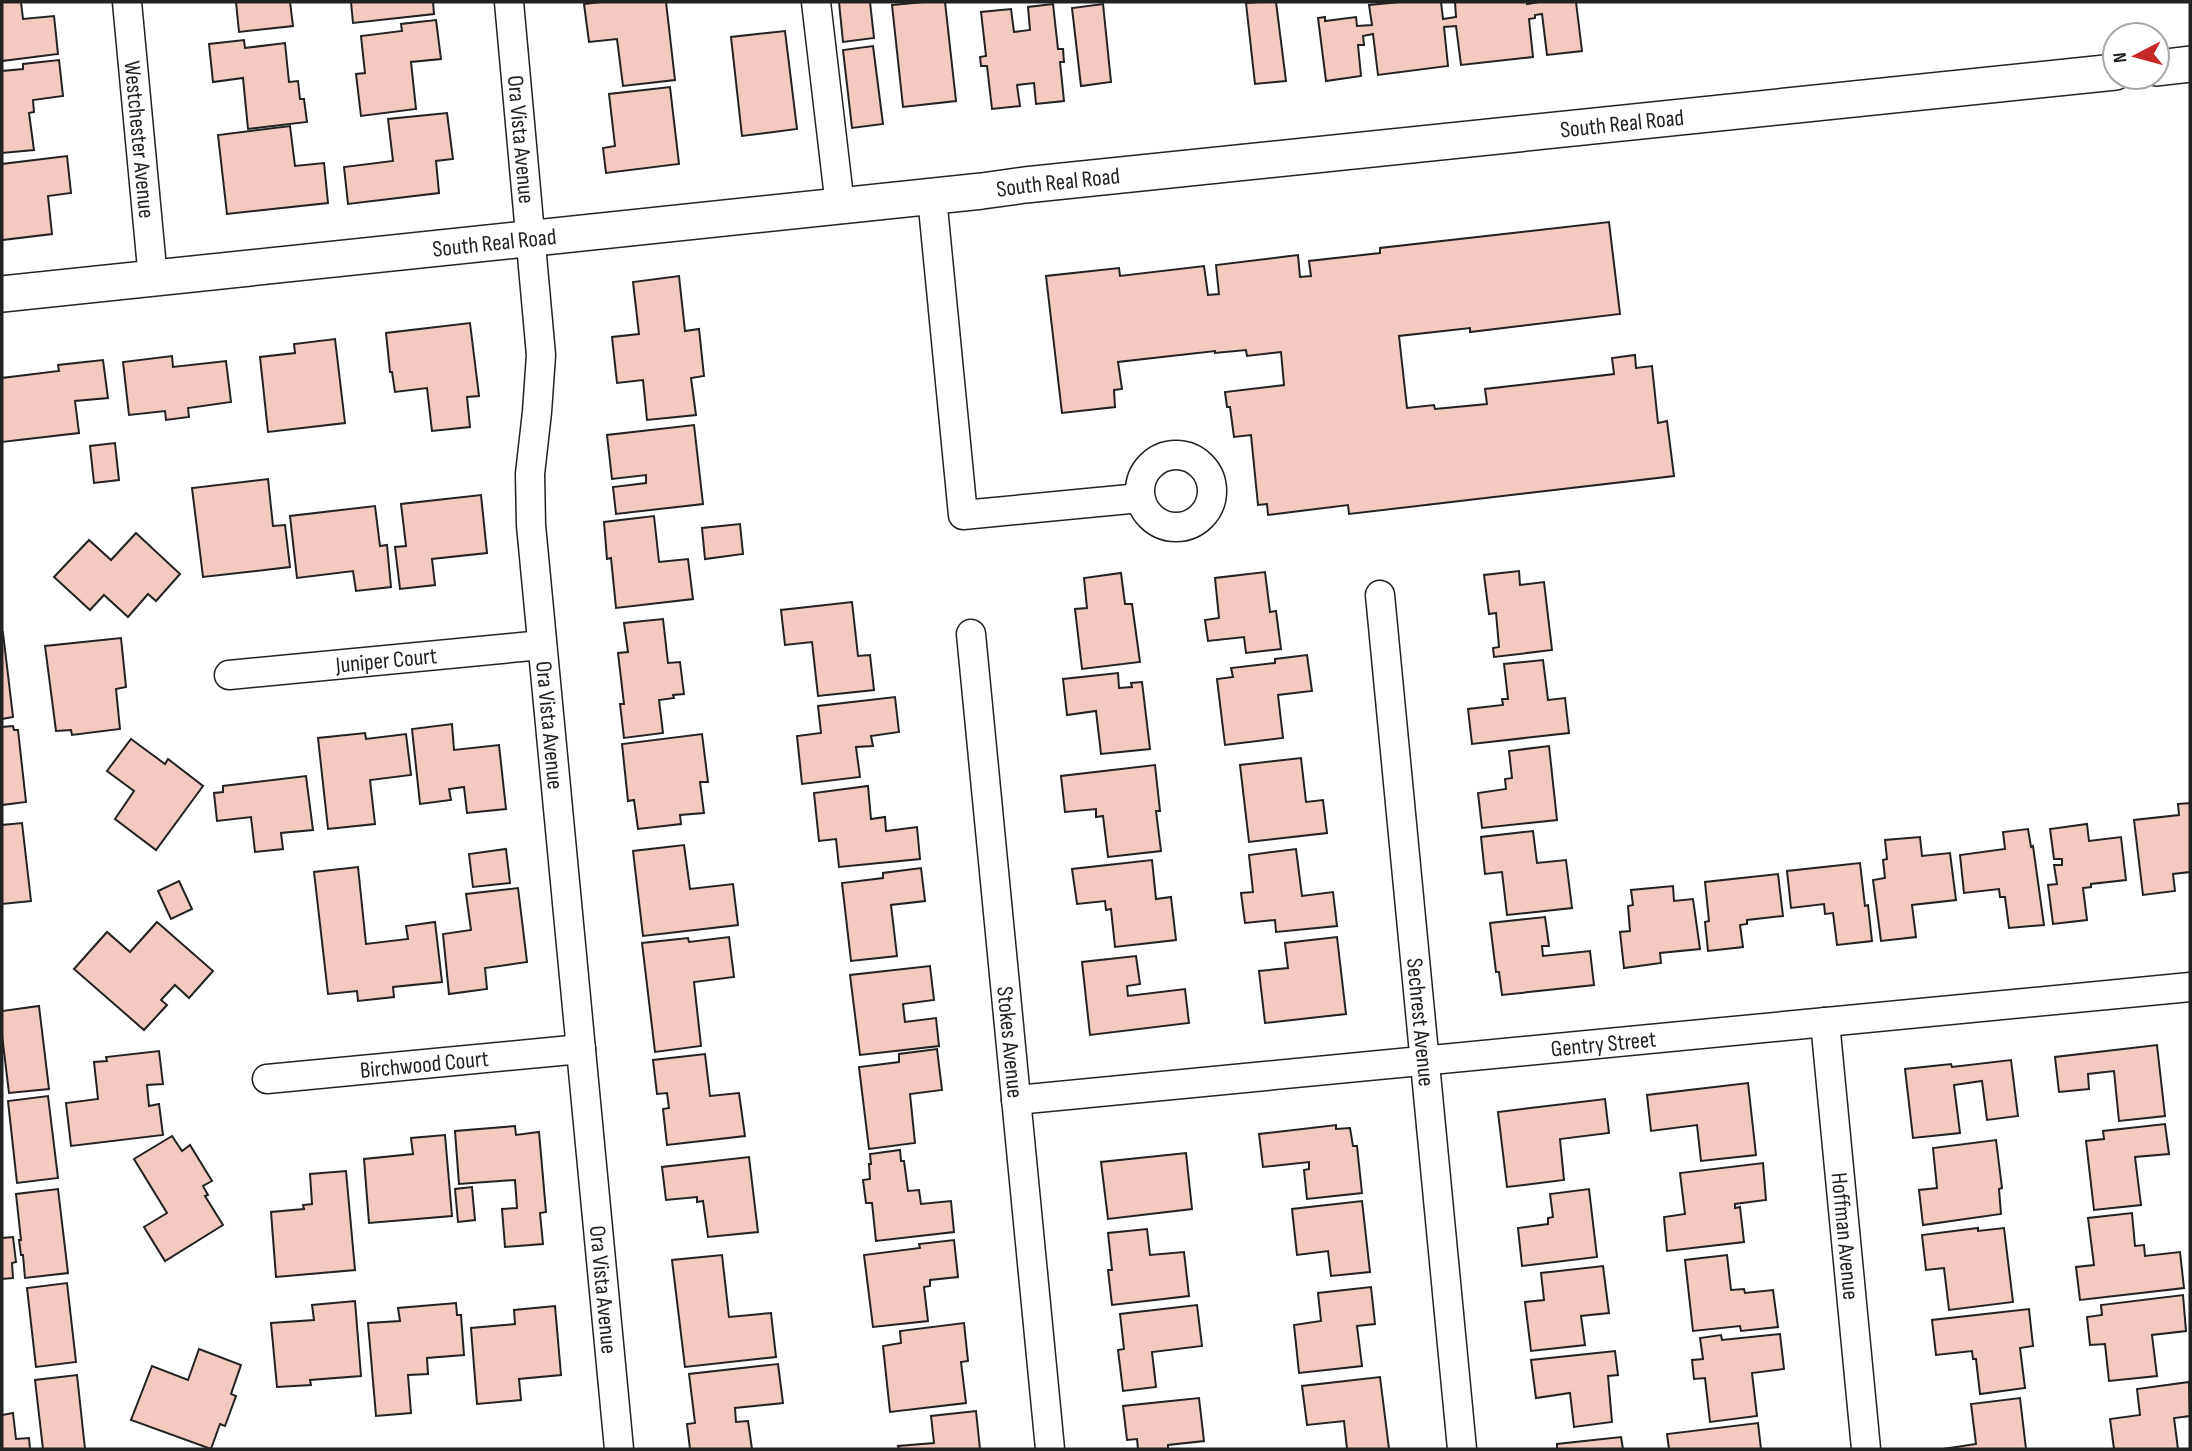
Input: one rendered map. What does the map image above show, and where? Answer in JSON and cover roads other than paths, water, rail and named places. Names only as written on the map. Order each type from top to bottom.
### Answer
[{"type":"street","name":"Westchester Avenue","points":[[127,2],[153,279]]},
{"type":"street","name":"Ora Vista Avenue","points":[[509,2],[541,355],[530,474],[531,525],[619,1449]]},
{"type":"street","points":[[816,2],[840,206]]},
{"type":"street","points":[[2171,66],[2190,64]]},
{"type":"street","name":"South Real Road","points":[[2,295],[1090,178],[2101,73]]},
{"type":"street","points":[[932,197],[963,515],[1140,498]]},
{"type":"street","name":"Sechrest Avenue","points":[[1380,594],[1462,1449]]},
{"type":"street","name":"Stokes Avenue","points":[[971,634],[1050,1449]]},
{"type":"street","name":"Juniper Court","points":[[229,675],[542,645]]},
{"type":"street","name":"Gentry Street","points":[[1016,1100],[2190,987]]},
{"type":"street","name":"Hoffman Avenue","points":[[1825,1022],[1866,1449]]},
{"type":"street","name":"Birchwood Court","points":[[267,1079],[581,1049]]}]
